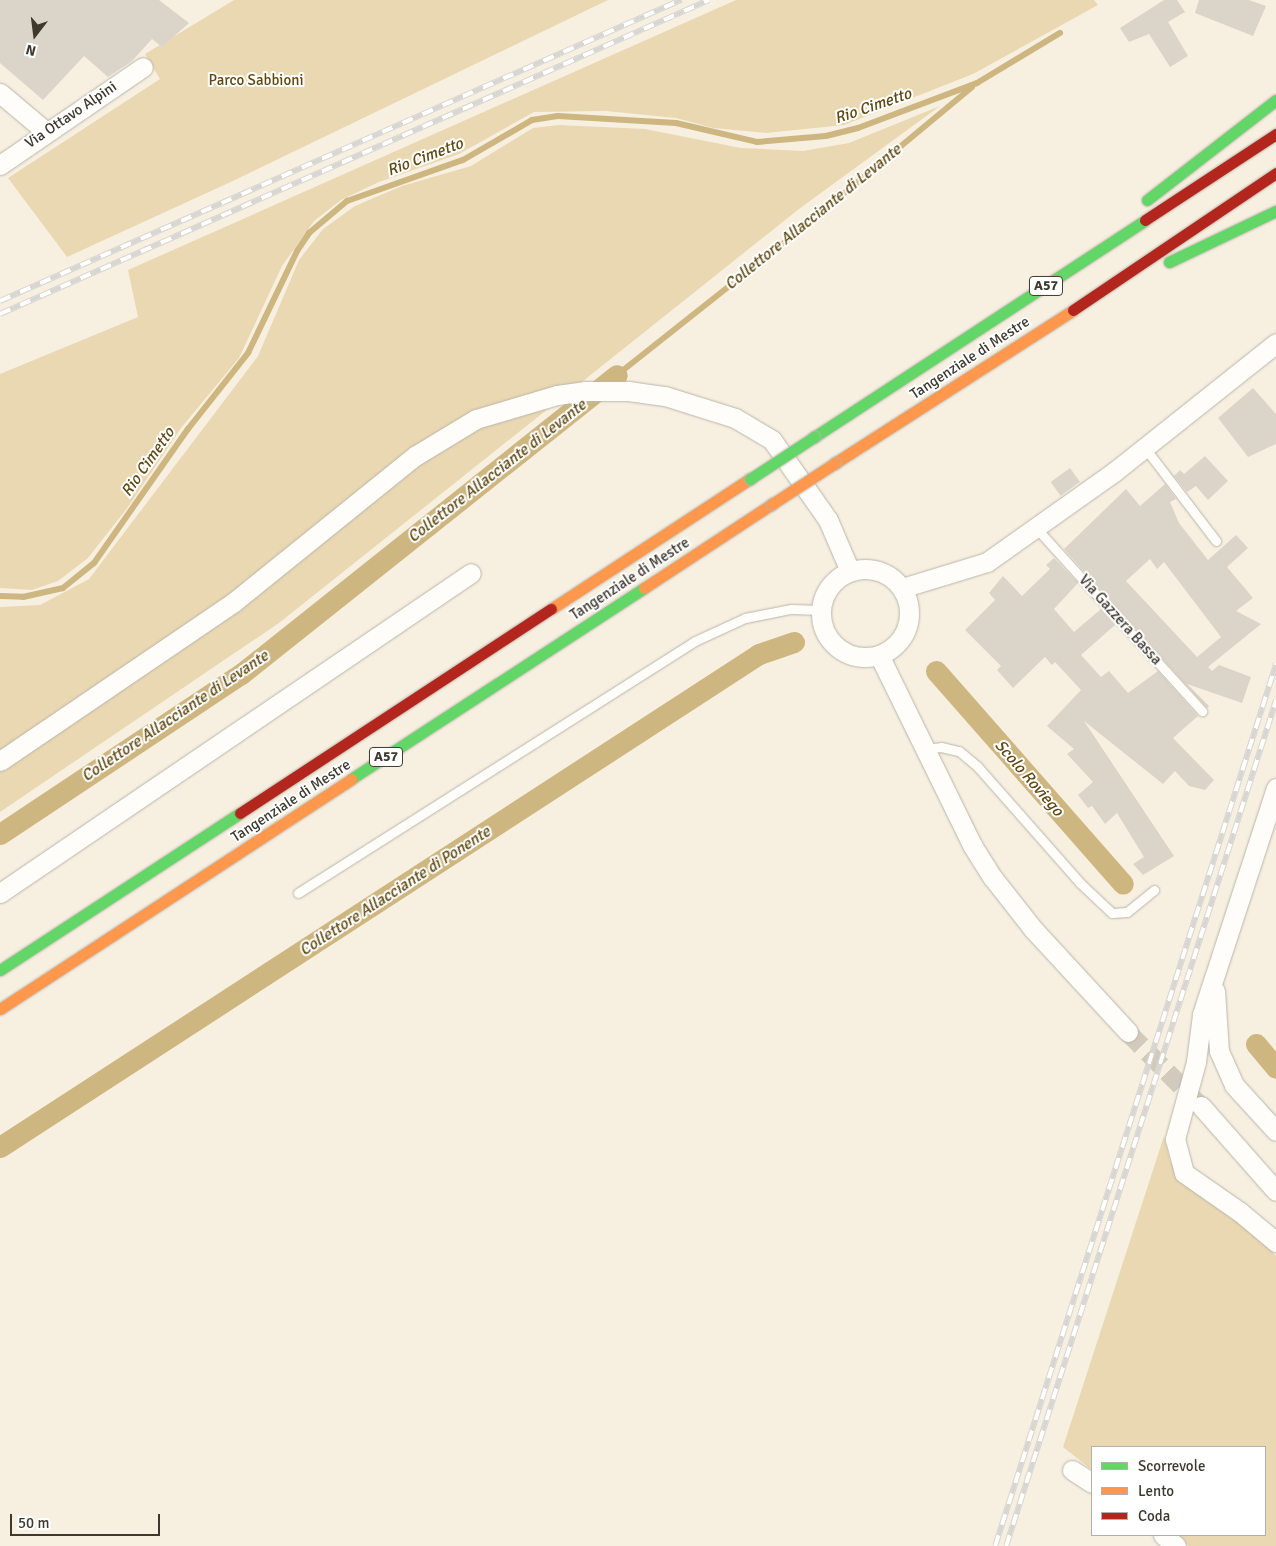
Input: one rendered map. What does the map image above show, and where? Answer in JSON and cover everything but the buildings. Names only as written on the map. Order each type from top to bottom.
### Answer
[{"type":"highway","points":[[1138,207],[1276,100]]},
{"type":"highway","name":"Tangenziale di Mestre","points":[[0,970],[1276,134]]},
{"type":"highway","name":"Tangenziale di Mestre","points":[[0,1009],[772,504],[1085,302],[1276,173]]},
{"type":"highway","name":"A57","points":[[1085,302],[1276,211]]},
{"type":"highway","name":"A57","points":[[1016,306],[1123,220]]},
{"type":"street","name":"Via Ottavo Alpini","points":[[0,165],[45,131],[143,67]]},
{"type":"street","points":[[0,93],[45,131]]},
{"type":"street","points":[[902,588],[987,562],[1037,529],[1145,448],[1276,343]]},
{"type":"street","points":[[0,761],[234,602],[415,456],[476,420],[539,400],[586,391],[628,391],[665,396],[734,418],[772,440],[828,520],[850,571]]},
{"type":"street","points":[[879,570],[902,588],[909,605],[908,623],[895,646],[879,655],[858,656],[838,648],[825,631],[820,610],[829,586],[850,571],[879,570]]},
{"type":"street","points":[[0,893],[471,573]]},
{"type":"street","points":[[879,655],[923,749],[972,845],[993,878],[1033,928],[1128,1032]]},
{"type":"street","points":[[1276,788],[1202,1015],[1196,1062],[1174,1139],[1184,1173],[1198,1186],[1240,1212],[1276,1242]]},
{"type":"street","points":[[1215,979],[1219,1051],[1234,1085],[1276,1131]]},
{"type":"street","points":[[1200,1106],[1276,1190]]},
{"type":"street","points":[[1072,1470],[1091,1482]]},
{"type":"street","points":[[1164,1536],[1176,1546]]},
{"type":"lane","points":[[1145,448],[1216,541]]},
{"type":"lane","name":"Via Gazzera Bassa","points":[[1037,529],[1202,711]]},
{"type":"lane","points":[[298,893],[695,641],[745,618],[791,609],[820,610]]},
{"type":"lane","points":[[923,749],[942,748],[959,751],[977,766],[1080,883],[1112,913],[1127,912],[1154,890]]},
{"type":"green space","name":"Parco Sabbioni","points":[[234,0],[608,0],[235,180],[67,257],[8,178],[160,79],[145,54]]},
{"type":"green space","points":[[736,0],[1094,0],[1098,5],[973,74],[844,125],[766,133],[713,128],[676,118],[606,111],[534,112],[459,154],[379,182],[341,200],[314,221],[282,266],[239,358],[181,428],[128,507],[88,558],[58,581],[32,590],[0,588],[0,374],[138,317],[128,270]]},
{"type":"green space","points":[[940,106],[799,209],[279,623],[0,812],[0,607],[40,605],[89,579],[258,356],[299,260],[323,229],[355,206],[402,186],[471,166],[533,128],[559,125],[645,129],[741,148],[803,151],[849,143]]},
{"type":"green space","points":[[1164,1136],[1170,1161],[1183,1182],[1206,1201],[1243,1222],[1276,1256],[1276,1546],[1189,1546],[1176,1536],[1266,1536],[1266,1446],[1091,1446],[1091,1469],[1063,1447]]},
{"type":"waterway","name":"Rio Cimetto","points":[[0,596],[23,597],[63,588],[94,563],[188,429],[248,353],[297,251],[309,233],[347,201],[463,160],[532,120],[558,116],[676,123],[757,142],[826,136],[858,128],[977,83],[1060,33]]},
{"type":"waterway","name":"Collettore Allacciante di Levante","points":[[617,375],[801,229],[972,87]]},
{"type":"waterway","name":"Collettore Allacciante di Levante","points":[[0,834],[241,674],[617,375]]},
{"type":"waterway","name":"Collettore Allacciante di Ponente","points":[[0,1147],[759,654],[794,642]]},
{"type":"waterway","name":"Scolo Roviego","points":[[936,671],[1123,884]]},
{"type":"waterway","points":[[1256,1044],[1276,1068]]},
{"type":"tunnel","points":[[1128,1032],[1198,1103]]},
{"type":"railway","points":[[0,301],[681,0]]},
{"type":"railway","points":[[0,314],[709,0]]},
{"type":"railway","points":[[995,1546],[1276,664]]},
{"type":"railway","points":[[1006,1546],[1276,700]]},
{"type":"traffic: fast","points":[[1147,200],[1276,100]]},
{"type":"traffic: fast","points":[[1169,262],[1276,211]]},
{"type":"traffic: fast","points":[[814,437],[1145,220]]},
{"type":"traffic: fast","points":[[750,479],[814,437]]},
{"type":"traffic: fast","points":[[351,779],[644,588]]},
{"type":"traffic: fast","points":[[0,970],[240,813]]},
{"type":"traffic: slow","points":[[835,463],[1073,310]]},
{"type":"traffic: slow","points":[[772,504],[835,463]]},
{"type":"traffic: slow","points":[[551,609],[750,479]]},
{"type":"traffic: slow","points":[[644,588],[772,504]]},
{"type":"traffic: slow","points":[[0,1009],[351,779]]},
{"type":"traffic: jam","points":[[1145,220],[1276,134]]},
{"type":"traffic: jam","points":[[1073,310],[1276,173]]},
{"type":"traffic: jam","points":[[240,813],[551,609]]}]
